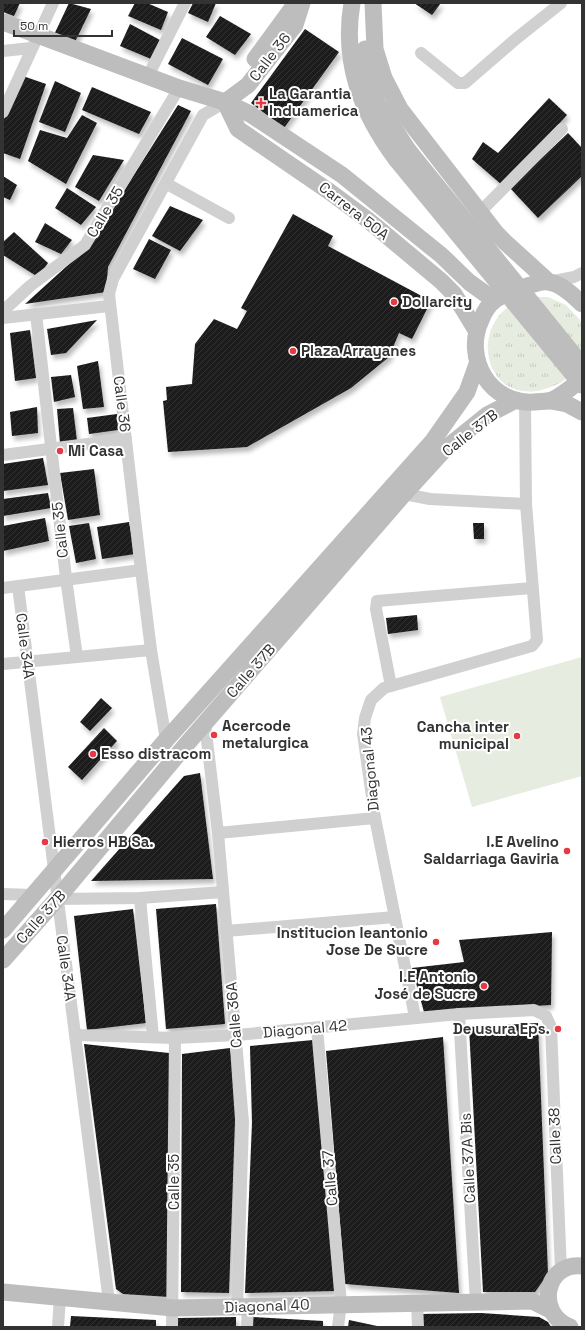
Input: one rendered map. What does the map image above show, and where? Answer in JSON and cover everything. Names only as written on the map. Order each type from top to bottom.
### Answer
[{"type":"main road","name":"Calle 36","points":[[225,102],[296,3]]},
{"type":"main road","name":"Calle 36","points":[[225,102],[248,85],[295,26],[302,3]]},
{"type":"main road","points":[[352,3],[348,22],[350,56],[356,84],[365,108],[379,136],[402,154],[582,365]]},
{"type":"main road","points":[[371,3],[365,50],[377,102],[402,154],[582,385]]},
{"type":"main road","points":[[371,3],[375,49],[384,78],[400,109],[479,213],[506,243],[549,282],[572,293],[582,304]]},
{"type":"main road","name":"Carrera 50A","points":[[3,22],[34,42],[148,76],[179,88],[225,102],[250,114],[342,175],[469,282],[494,300]]},
{"type":"main road","name":"Carrera 50A","points":[[225,102],[238,129],[368,220],[441,281],[454,294],[476,330]]},
{"type":"main road","points":[[549,282],[528,286],[494,300],[485,310],[476,330],[474,350],[477,364],[486,380],[499,393],[521,401],[551,401],[567,404],[582,412]]},
{"type":"main road","name":"Calle 37B","points":[[3,930],[54,868],[166,740],[432,442],[467,392],[477,364]]},
{"type":"main road","points":[[551,401],[582,378]]},
{"type":"main road","name":"Calle 37B","points":[[3,960],[404,494],[446,448],[487,416],[521,401]]},
{"type":"main road","points":[[564,1326],[550,1310],[548,1292],[553,1280],[561,1271],[570,1267],[582,1266]]},
{"type":"main road","name":"Diagonal 40","points":[[3,1292],[173,1308],[243,1308],[340,1304],[532,1302],[550,1310]]},
{"type":"main road","points":[[532,1302],[548,1292]]},
{"type":"street","points":[[3,112],[53,3]]},
{"type":"street","points":[[148,76],[185,3]]},
{"type":"street","points":[[421,53],[458,83],[465,83],[517,38],[562,3]]},
{"type":"street","points":[[3,51],[34,42]]},
{"type":"street","name":"Calle 35","points":[[3,311],[30,286],[85,245],[179,88]]},
{"type":"street","name":"Calle 36","points":[[166,740],[151,650],[109,306],[109,294],[114,279],[167,184],[203,115],[225,102]]},
{"type":"street","points":[[479,213],[562,129]]},
{"type":"street","points":[[167,184],[229,218]]},
{"type":"street","points":[[549,282],[574,277],[582,273]]},
{"type":"street","points":[[3,318],[109,306]]},
{"type":"street","name":"Calle 35","points":[[36,314],[66,578],[77,657]]},
{"type":"street","points":[[391,686],[376,609],[378,601],[532,588],[521,401]]},
{"type":"street","points":[[3,454],[51,450],[126,439]]},
{"type":"street","points":[[404,494],[430,499],[526,504]]},
{"type":"street","points":[[3,588],[66,578],[141,570]]},
{"type":"street","name":"Calle 34A","points":[[18,586],[109,1302]]},
{"type":"street","name":"Diagonal 43","points":[[218,832],[375,818],[363,734],[365,718],[371,700],[384,688],[532,646],[537,640],[537,633],[532,588]]},
{"type":"street","points":[[3,664],[151,650]]},
{"type":"street","name":"Calle 36A","points":[[205,724],[218,832],[226,931],[237,1035],[243,1122],[243,1308],[247,1327]]},
{"type":"street","points":[[375,818],[415,1018]]},
{"type":"street","points":[[57,899],[140,898],[223,892]]},
{"type":"street","points":[[3,894],[33,895]]},
{"type":"street","points":[[140,898],[153,1037]]},
{"type":"street","points":[[226,931],[395,917]]},
{"type":"street","name":"Diagonal 42","points":[[75,1035],[174,1038],[237,1035],[459,1014],[534,1010]]},
{"type":"street","name":"Calle 38","points":[[534,1010],[546,1016],[550,1027],[561,1271]]},
{"type":"street","name":"Calle 37A Bis","points":[[459,1014],[476,1303]]},
{"type":"street","name":"Calle 37","points":[[317,1028],[340,1304],[338,1327]]},
{"type":"street","name":"Calle 35","points":[[172,1327],[174,1038]]},
{"type":"street","points":[[58,1327],[60,1297]]},
{"type":"street","points":[[417,1303],[418,1327]]},
{"type":"green space","points":[[548,297],[566,305],[580,320],[583,340],[582,360],[571,374],[549,388],[524,391],[507,385],[495,373],[489,357],[488,340],[494,322],[507,308],[527,298]]},
{"type":"green space","name":"Cancha inter municipal","points":[[582,657],[582,776],[472,807],[440,697]]},
{"type":"building","points":[[3,3],[20,3],[14,16],[3,12]]},
{"type":"building","points":[[69,3],[91,9],[72,48],[52,39]]},
{"type":"building","points":[[135,3],[147,3],[168,12],[161,30],[128,16]]},
{"type":"building","points":[[193,3],[216,3],[208,22],[188,13]]},
{"type":"building","points":[[414,3],[441,3],[432,15]]},
{"type":"building","points":[[220,16],[251,34],[235,55],[206,37]]},
{"type":"building","points":[[130,24],[160,40],[151,59],[120,46]]},
{"type":"building","points":[[305,29],[339,52],[284,128],[251,103]]},
{"type":"building","points":[[182,38],[223,59],[208,85],[168,64]]},
{"type":"building","points":[[20,75],[46,84],[20,159],[3,153],[3,122]]},
{"type":"building","points":[[55,81],[81,93],[65,132],[39,122]]},
{"type":"building","points":[[92,87],[151,112],[139,134],[82,110]]},
{"type":"building","points":[[549,98],[567,115],[502,185],[472,159],[483,142],[498,153]]},
{"type":"building","points":[[178,105],[191,111],[108,267],[106,292],[25,304],[89,246]]},
{"type":"building","points":[[82,115],[97,123],[66,184],[28,161],[40,130],[67,138]]},
{"type":"building","points":[[568,133],[582,148],[582,176],[538,218],[510,188]]},
{"type":"building","points":[[93,155],[124,160],[99,201],[75,187]]},
{"type":"building","points":[[3,176],[17,185],[10,200],[3,197]]},
{"type":"building","points":[[67,188],[96,207],[81,225],[55,208]]},
{"type":"building","points":[[170,206],[203,220],[180,251],[152,236]]},
{"type":"building","name":"Plaza Arrayanes","points":[[293,214],[333,236],[328,246],[431,301],[412,339],[399,333],[389,357],[351,388],[247,447],[168,452],[163,401],[167,400],[166,387],[192,384],[195,344],[214,319],[237,329],[247,311],[241,308]]},
{"type":"building","points":[[45,223],[72,240],[61,254],[35,242]]},
{"type":"building","points":[[14,232],[48,263],[38,277],[3,255],[3,242]]},
{"type":"building","points":[[149,239],[171,250],[155,279],[133,269]]},
{"type":"building","points":[[97,320],[66,353],[51,355],[47,329]]},
{"type":"building","points":[[30,330],[36,378],[15,381],[10,333]]},
{"type":"building","points":[[98,361],[104,407],[83,409],[77,366]]},
{"type":"building","points":[[71,375],[75,397],[54,402],[51,377]]},
{"type":"building","points":[[37,407],[38,433],[12,436],[10,412]]},
{"type":"building","points":[[73,408],[77,441],[60,443],[57,409]]},
{"type":"building","points":[[117,414],[118,430],[89,434],[87,418]]},
{"type":"building","points":[[43,458],[48,485],[3,491],[3,464]]},
{"type":"building","points":[[94,469],[100,515],[68,520],[60,473]]},
{"type":"building","points":[[48,493],[51,508],[3,516],[3,499]]},
{"type":"building","points":[[45,518],[49,541],[3,551],[3,526]]},
{"type":"building","points":[[129,522],[135,554],[102,559],[97,527]]},
{"type":"building","points":[[89,523],[96,559],[76,563],[69,526]]},
{"type":"building","points":[[473,523],[484,523],[484,539],[474,539]]},
{"type":"building","points":[[417,615],[418,630],[388,634],[386,618]]},
{"type":"building","name":"Esso distracom","points":[[101,698],[112,708],[90,731],[80,722]]},
{"type":"building","name":"Esso distracom","points":[[104,728],[117,741],[82,780],[68,767]]},
{"type":"building","points":[[200,773],[213,879],[91,881],[184,776]]},
{"type":"building","points":[[216,904],[225,1024],[166,1029],[156,909]]},
{"type":"building","points":[[133,909],[146,1023],[87,1030],[74,916]]},
{"type":"building","name":"I.E Antonio José de Sucre","points":[[552,932],[551,1005],[424,1012],[412,968],[464,962],[459,940]]},
{"type":"building","points":[[538,1023],[548,1274],[535,1292],[483,1292],[469,1027]]},
{"type":"building","points":[[443,1037],[459,1293],[345,1284],[326,1051]]},
{"type":"building","points":[[313,1040],[335,1291],[245,1293],[252,1123],[250,1046]]},
{"type":"building","points":[[84,1044],[169,1053],[170,1297],[123,1294],[116,1289]]},
{"type":"building","points":[[230,1048],[235,1120],[229,1293],[181,1292],[182,1054]]},
{"type":"building","points":[[481,1313],[539,1317],[548,1322],[551,1327],[421,1327],[421,1314]]},
{"type":"building","points":[[71,1316],[156,1320],[156,1327],[70,1327]]},
{"type":"building","points":[[236,1317],[236,1327],[178,1327],[178,1318]]},
{"type":"building","points":[[253,1317],[323,1321],[323,1327],[253,1327]]},
{"type":"building","points":[[349,1320],[377,1326],[377,1327],[348,1327]]},
{"type":"place","name":"La Garantia Induamerica","points":[[261,103]]},
{"type":"place","name":"Dollarcity","points":[[394,302]]},
{"type":"place","name":"Plaza Arrayanes","points":[[293,351]]},
{"type":"place","name":"Mi Casa","points":[[60,451]]},
{"type":"place","name":"Acercode metalurgica","points":[[214,735]]},
{"type":"place","name":"Cancha inter municipal","points":[[517,736]]},
{"type":"place","name":"Esso distracom","points":[[93,754]]},
{"type":"place","name":"Hierros HB Sa.","points":[[45,842]]},
{"type":"place","name":"I.E Avelino Saldarriaga Gaviria","points":[[567,851]]},
{"type":"place","name":"Institucion Ieantonio Jose De Sucre","points":[[436,942]]},
{"type":"place","name":"I.E Antonio José de Sucre","points":[[484,986]]},
{"type":"place","name":"De usura Eps.","points":[[558,1029]]}]
